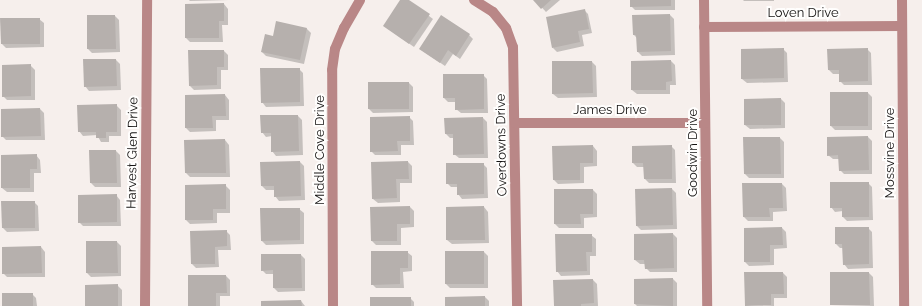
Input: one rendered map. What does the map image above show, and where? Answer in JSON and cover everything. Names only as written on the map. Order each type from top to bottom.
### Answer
[{"type":"street","name":"Harvest Glen Drive","points":[[145,306],[147,0]]},
{"type":"street","name":"Middle Cove Drive","points":[[333,306],[332,70],[335,49],[344,28],[360,0]]},
{"type":"street","name":"Overdowns Drive","points":[[474,0],[493,12],[506,28],[513,47],[516,123],[517,306]]},
{"type":"street","name":"Goodwin Drive","points":[[704,0],[707,306]]},
{"type":"street","name":"Mossvine Drive","points":[[902,0],[904,306]]},
{"type":"street","name":"Loven Drive","points":[[704,27],[902,26]]},
{"type":"street","name":"James Drive","points":[[516,123],[705,122]]},
{"type":"building","points":[[400,0],[409,0],[430,14],[409,44],[383,26]]},
{"type":"building","points":[[533,0],[551,0],[541,9]]},
{"type":"building","points":[[630,0],[671,0],[671,6],[630,7]]},
{"type":"building","points":[[224,3],[224,21],[219,21],[219,38],[185,38],[185,4]]},
{"type":"building","points":[[585,9],[589,29],[578,31],[580,42],[552,48],[546,17]]},
{"type":"building","points":[[670,14],[671,51],[637,52],[636,35],[633,35],[632,15]]},
{"type":"building","points":[[87,15],[115,15],[116,49],[87,49]]},
{"type":"building","points":[[441,15],[470,34],[456,56],[448,50],[440,63],[419,49]]},
{"type":"building","points":[[0,18],[40,18],[40,44],[1,44]]},
{"type":"building","points":[[276,21],[307,28],[300,60],[261,52],[265,34],[273,36]]},
{"type":"building","points":[[784,48],[784,78],[741,79],[741,49]]},
{"type":"building","points":[[868,48],[868,81],[839,82],[839,70],[828,70],[827,49]]},
{"type":"building","points":[[188,50],[224,50],[224,67],[217,67],[217,85],[189,86]]},
{"type":"building","points":[[83,59],[116,59],[117,86],[84,87]]},
{"type":"building","points":[[671,60],[672,81],[666,82],[666,90],[631,90],[631,61]]},
{"type":"building","points":[[552,61],[592,61],[593,93],[552,94]]},
{"type":"building","points":[[31,64],[31,96],[2,97],[2,65]]},
{"type":"building","points":[[260,68],[300,68],[300,102],[261,103]]},
{"type":"building","points":[[443,74],[484,74],[484,109],[455,110],[455,98],[443,98]]},
{"type":"building","points":[[368,82],[409,82],[409,109],[368,109]]},
{"type":"building","points":[[830,92],[868,92],[868,126],[830,126]]},
{"type":"building","points":[[225,94],[226,116],[212,116],[213,128],[185,128],[185,95]]},
{"type":"building","points":[[781,98],[781,125],[744,125],[744,99]]},
{"type":"building","points":[[117,104],[117,132],[106,132],[106,138],[96,138],[96,132],[78,132],[77,105]]},
{"type":"building","points":[[40,108],[41,136],[1,137],[1,109]]},
{"type":"building","points":[[260,115],[298,115],[299,151],[271,152],[271,133],[261,133]]},
{"type":"building","points":[[410,116],[410,141],[397,141],[398,151],[370,152],[370,117]]},
{"type":"building","points":[[483,117],[484,154],[453,155],[453,134],[445,134],[444,118]]},
{"type":"building","points":[[868,136],[869,170],[839,171],[838,155],[827,156],[827,137]]},
{"type":"building","points":[[743,137],[780,137],[781,174],[744,174]]},
{"type":"building","points":[[225,139],[226,173],[185,173],[184,140]]},
{"type":"building","points":[[593,145],[593,163],[580,163],[580,180],[553,180],[552,146]]},
{"type":"building","points":[[672,145],[672,179],[644,179],[643,163],[632,163],[632,146]]},
{"type":"building","points":[[89,150],[116,150],[117,183],[90,183]]},
{"type":"building","points":[[37,154],[37,169],[30,169],[30,188],[1,188],[1,155]]},
{"type":"building","points":[[300,161],[301,196],[274,197],[274,186],[261,186],[260,162]]},
{"type":"building","points":[[408,161],[409,179],[396,179],[397,198],[372,199],[371,162]]},
{"type":"building","points":[[446,163],[484,163],[484,194],[457,195],[457,184],[446,184]]},
{"type":"building","points":[[830,182],[869,182],[869,217],[842,217],[842,208],[830,208]]},
{"type":"building","points":[[742,183],[782,183],[783,208],[769,208],[770,217],[743,217]]},
{"type":"building","points":[[226,184],[226,209],[213,209],[213,220],[185,220],[185,185]]},
{"type":"building","points":[[672,188],[673,225],[636,226],[635,189]]},
{"type":"building","points":[[554,189],[593,189],[593,214],[580,214],[581,224],[554,224]]},
{"type":"building","points":[[117,194],[117,222],[78,223],[78,195]]},
{"type":"building","points":[[1,201],[35,201],[35,228],[2,228]]},
{"type":"building","points":[[410,206],[410,224],[397,224],[397,241],[371,241],[370,207]]},
{"type":"building","points":[[484,206],[485,240],[446,240],[446,207]]},
{"type":"building","points":[[260,208],[300,208],[300,240],[261,241]]},
{"type":"building","points":[[782,227],[783,245],[770,245],[770,262],[744,262],[744,228]]},
{"type":"building","points":[[835,227],[869,227],[869,264],[843,265],[842,244],[835,244]]},
{"type":"building","points":[[227,230],[227,246],[215,247],[215,264],[191,264],[190,231]]},
{"type":"building","points":[[673,233],[674,268],[645,269],[644,260],[634,260],[634,234]]},
{"type":"building","points":[[555,234],[592,234],[592,252],[586,252],[587,271],[556,272]]},
{"type":"building","points":[[86,241],[117,241],[118,273],[86,273]]},
{"type":"building","points":[[41,246],[42,273],[2,274],[2,247]]},
{"type":"building","points":[[371,251],[408,251],[408,268],[400,268],[400,284],[371,285]]},
{"type":"building","points":[[445,251],[484,251],[484,284],[445,284]]},
{"type":"building","points":[[261,254],[301,254],[302,288],[273,288],[273,270],[261,271]]},
{"type":"building","points":[[744,272],[783,272],[784,294],[771,294],[771,305],[745,306]]},
{"type":"building","points":[[830,272],[869,272],[870,305],[830,305]]},
{"type":"building","points":[[188,275],[226,275],[227,293],[216,293],[216,306],[188,306]]},
{"type":"building","points":[[673,278],[673,306],[634,304],[634,279]]},
{"type":"building","points":[[593,279],[594,303],[581,304],[581,306],[554,306],[553,280]]},
{"type":"building","points":[[118,284],[118,306],[85,306],[85,285]]},
{"type":"building","points":[[2,293],[33,293],[33,306],[2,306]]},
{"type":"building","points":[[485,296],[485,306],[445,306],[445,297]]},
{"type":"building","points":[[370,297],[411,297],[411,306],[370,306]]},
{"type":"building","points":[[301,300],[302,306],[261,306],[261,301]]}]
